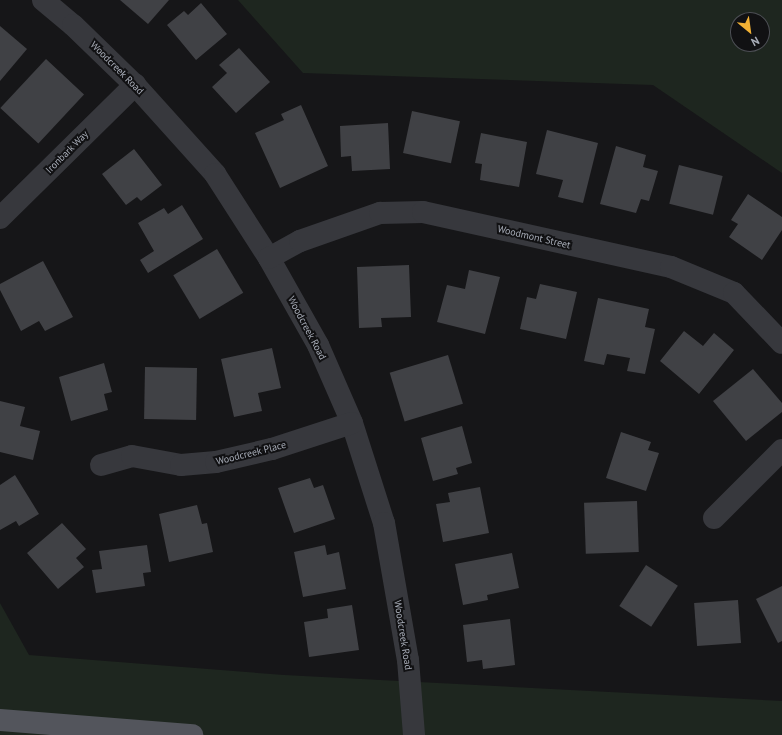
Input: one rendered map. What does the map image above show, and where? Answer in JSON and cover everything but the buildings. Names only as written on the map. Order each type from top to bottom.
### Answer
[{"type":"main road","points":[[0,720],[192,735]]},
{"type":"street","name":"Woodcreek Road","points":[[43,0],[73,25],[135,85],[215,174],[269,258],[318,345],[352,423],[384,523],[408,660],[414,735]]},
{"type":"street","name":"Ironbark Way","points":[[0,218],[135,85]]},
{"type":"street","name":"Woodmont Street","points":[[269,258],[300,241],[380,213],[423,212],[671,267],[734,293],[782,343]]},
{"type":"street","name":"Woodcreek Place","points":[[101,465],[132,456],[181,465],[216,462],[272,449],[352,423]]},
{"type":"street","points":[[714,518],[782,450]]},
{"type":"shaded area","points":[[238,0],[782,0],[782,173],[653,85],[303,73]]},
{"type":"shaded area","points":[[0,603],[29,655],[284,675],[782,701],[782,735],[0,735]]}]
